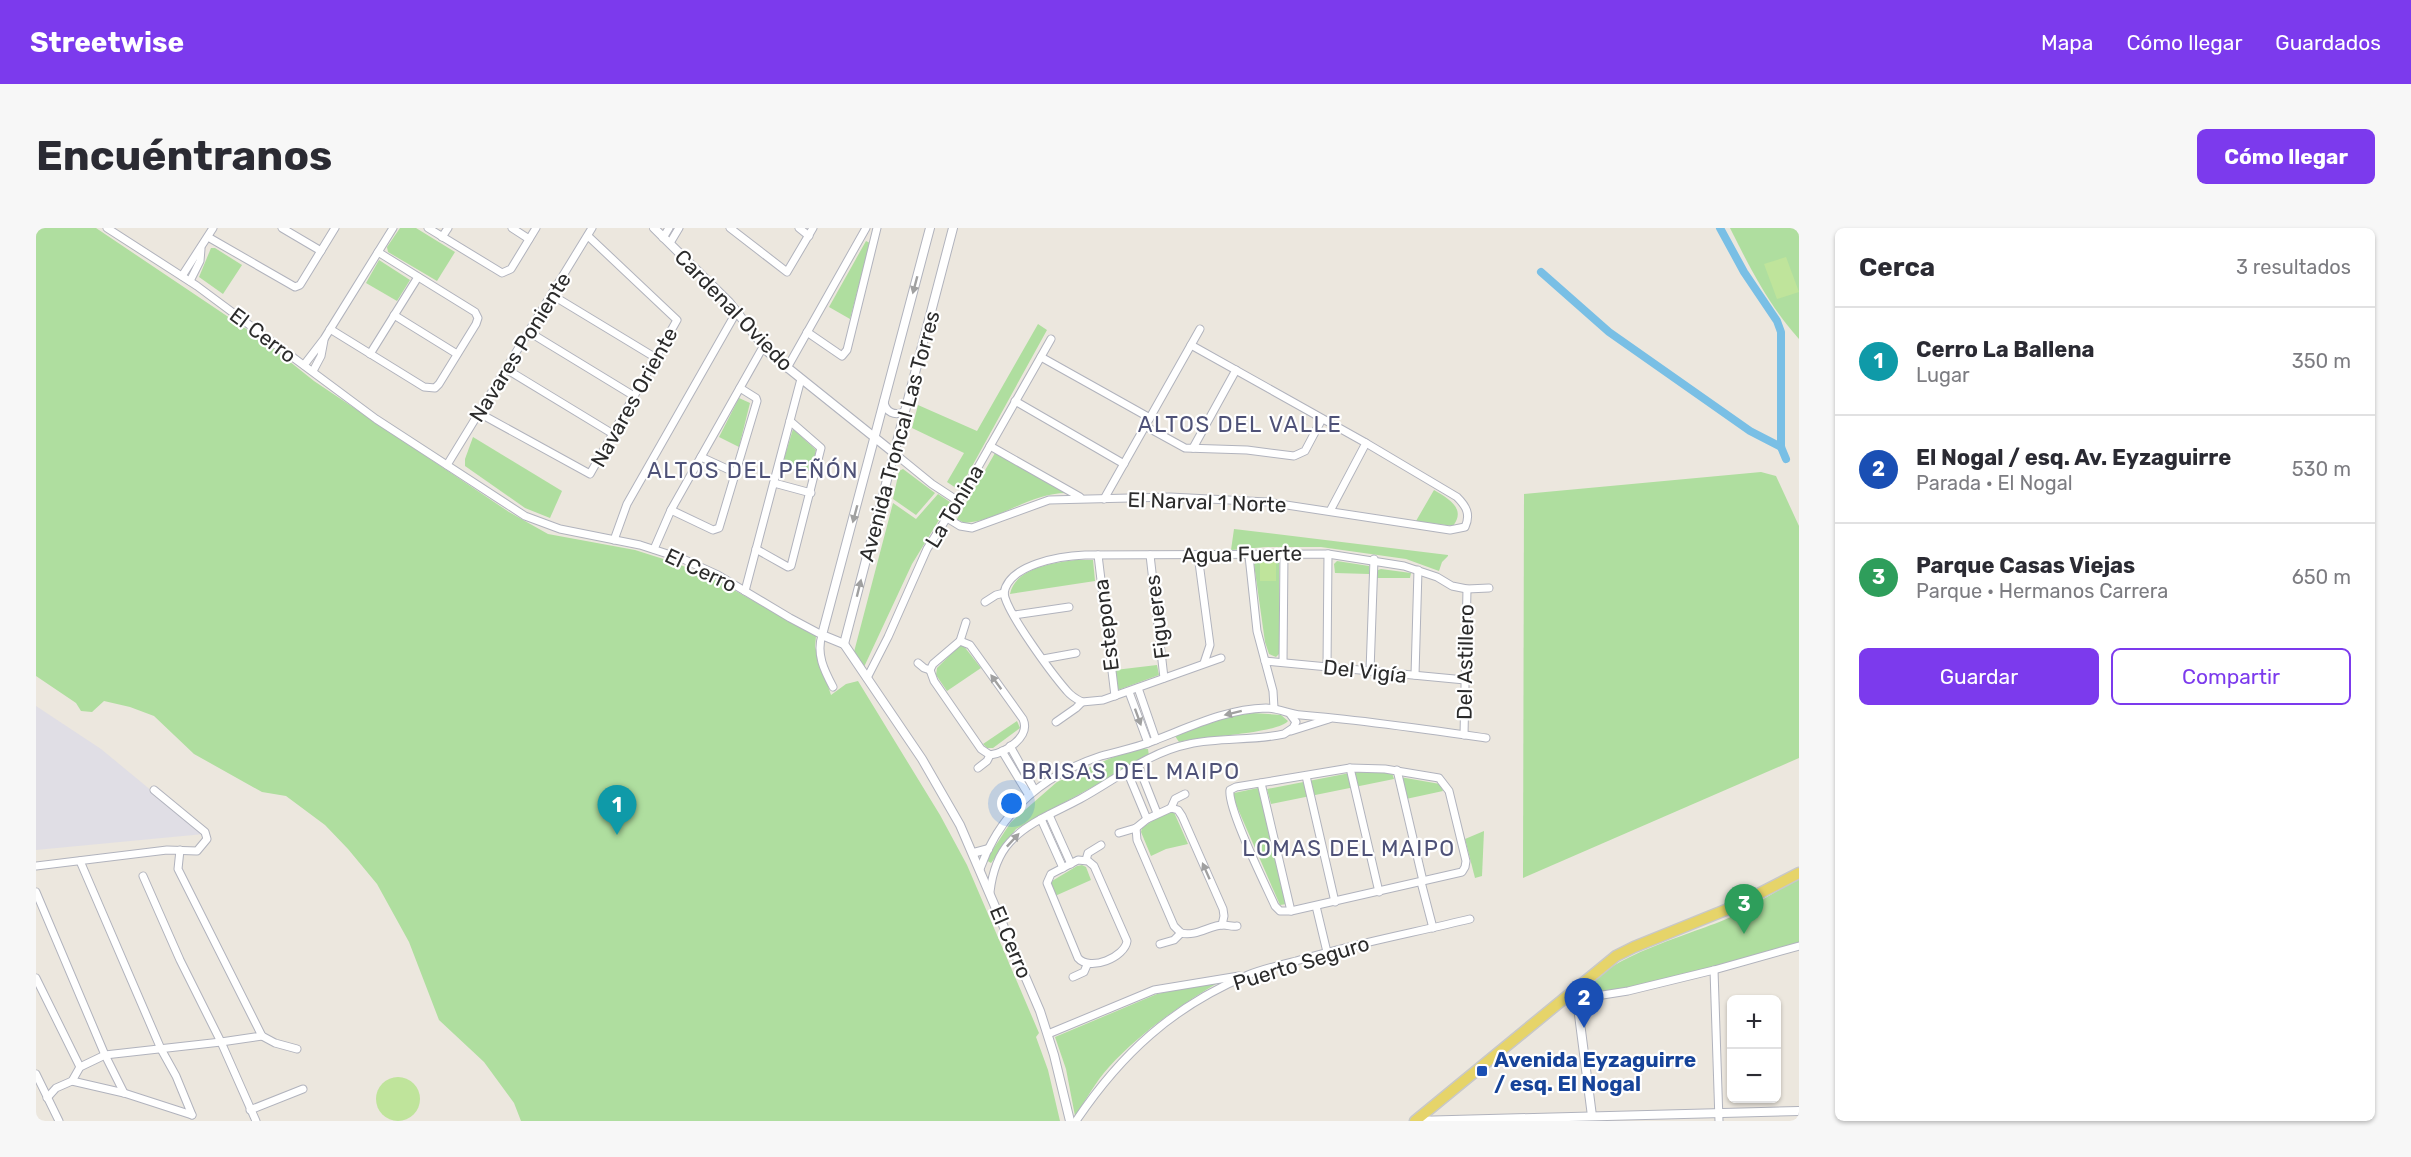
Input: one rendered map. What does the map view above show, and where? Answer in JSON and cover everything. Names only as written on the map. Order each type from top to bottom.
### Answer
[{"type":"main road","points":[[1415,1121],[1605,963],[1624,951],[1733,907],[1799,873]]},
{"type":"street","name":"El Cerro","points":[[107,228],[190,281],[376,419],[525,516],[560,529],[654,549],[701,566],[822,635],[844,644],[935,780],[973,853],[1048,1034],[1070,1121]]},
{"type":"street","points":[[182,276],[213,228]]},
{"type":"street","points":[[282,228],[321,251]]},
{"type":"street","points":[[208,237],[297,287],[335,228]]},
{"type":"street","points":[[304,365],[324,339],[393,228]]},
{"type":"street","points":[[428,228],[498,272],[505,273],[511,268],[536,228]]},
{"type":"street","points":[[442,237],[448,228]]},
{"type":"street","points":[[512,228],[529,239]]},
{"type":"street","name":"Navares Poniente","points":[[447,465],[592,228]]},
{"type":"street","name":"Cardenal Oviedo","points":[[654,228],[737,311],[764,347],[787,368],[875,436],[932,484],[958,501]]},
{"type":"street","points":[[667,240],[669,228]]},
{"type":"street","points":[[667,240],[679,228]]},
{"type":"street","points":[[730,228],[787,272],[813,228]]},
{"type":"street","points":[[799,228],[809,236]]},
{"type":"street","points":[[787,368],[866,228]]},
{"type":"street","points":[[807,332],[842,356],[847,350],[877,228]]},
{"type":"street","name":"Avenida Troncal Las Torres","points":[[822,635],[930,228]]},
{"type":"street","name":"Avenida Troncal Las Torres","points":[[844,644],[953,228]]},
{"type":"street","name":"Navares Oriente","points":[[479,413],[590,474],[677,320],[588,236]]},
{"type":"street","points":[[190,281],[200,261],[201,249]]},
{"type":"street","points":[[330,329],[424,387],[431,388],[439,384],[458,354],[478,318],[475,312],[378,252]]},
{"type":"street","points":[[370,354],[418,277]]},
{"type":"street","points":[[552,295],[656,358]]},
{"type":"street","points":[[614,540],[627,504],[737,311]]},
{"type":"street","points":[[394,315],[458,354]]},
{"type":"street","points":[[1104,499],[1200,328]]},
{"type":"street","points":[[529,332],[634,396]]},
{"type":"street","points":[[313,371],[321,356],[324,339]]},
{"type":"street","name":"La Tonina","points":[[867,678],[888,637],[922,558],[958,501],[1051,339]]},
{"type":"street","points":[[1191,345],[1366,443],[1330,510]]},
{"type":"street","points":[[654,549],[671,510],[764,347]]},
{"type":"street","points":[[1041,357],[1150,418]]},
{"type":"street","points":[[506,369],[613,434]]},
{"type":"street","points":[[1193,448],[1236,370]]},
{"type":"street","points":[[745,591],[801,379]]},
{"type":"street","points":[[671,510],[717,530],[757,399],[740,388]]},
{"type":"street","points":[[884,401],[887,409],[892,413],[899,414],[905,411]]},
{"type":"street","points":[[1015,401],[1124,464]]},
{"type":"street","points":[[1145,426],[1178,445],[1193,448],[1247,450],[1297,456],[1306,449],[1322,418]]},
{"type":"street","points":[[756,549],[786,566],[791,566],[811,493],[820,446],[790,422]]},
{"type":"street","name":"El Narval 1 Norte","points":[[947,518],[960,526],[972,528],[1048,500],[1203,498],[1268,502],[1330,510],[1450,530],[1460,530],[1465,527],[1468,520],[1465,505],[1457,497],[1366,443]]},
{"type":"street","points":[[990,446],[1083,499]]},
{"type":"street","points":[[701,457],[736,473]]},
{"type":"street","points":[[774,483],[811,493]]},
{"type":"street","points":[[1283,662],[1284,553]]},
{"type":"street","name":"Agua Fuerte","points":[[1004,593],[1011,578],[1037,564],[1067,556],[1249,556],[1284,553],[1328,554],[1374,559],[1419,570],[1452,586],[1467,589],[1489,588]]},
{"type":"street","points":[[1327,667],[1328,554]]},
{"type":"street","name":"Estepona","points":[[1098,555],[1115,696]]},
{"type":"street","name":"Figueres","points":[[1150,555],[1164,678]]},
{"type":"street","points":[[1198,555],[1210,645],[1204,663]]},
{"type":"street","points":[[1249,556],[1257,631],[1273,692],[1274,708]]},
{"type":"street","points":[[1370,671],[1374,559]]},
{"type":"street","points":[[1415,675],[1419,570]]},
{"type":"street","name":"Del Astillero","points":[[1464,735],[1467,589]]},
{"type":"street","points":[[985,602],[1004,593],[1005,601],[1043,659],[1067,691],[1082,702],[1096,702],[1129,692],[1221,658]]},
{"type":"street","points":[[1014,615],[1069,607]]},
{"type":"street","points":[[966,622],[960,641],[933,664],[930,670],[934,681],[981,749],[990,755]]},
{"type":"street","points":[[822,635],[820,649],[822,662],[833,687]]},
{"type":"street","points":[[960,641],[970,645],[1023,719],[1026,729],[1023,736],[1002,751],[990,755],[987,761],[978,768]]},
{"type":"street","points":[[1043,659],[1076,653]]},
{"type":"street","name":"Del Vigía","points":[[1265,661],[1465,680]]},
{"type":"street","points":[[918,663],[930,670]]},
{"type":"street","points":[[1138,688],[1156,740]]},
{"type":"street","points":[[1129,692],[1148,743]]},
{"type":"street","points":[[1056,722],[1082,702]]},
{"type":"street","points":[[980,869],[1002,825],[1034,789],[1064,771],[1101,756],[1148,743],[1222,715],[1252,709],[1274,708],[1290,714],[1335,717],[1486,738]]},
{"type":"street","points":[[1289,732],[1296,722],[1290,714]]},
{"type":"street","points":[[990,892],[997,864],[1008,844],[1019,833],[1138,765],[1174,748],[1190,744],[1272,736],[1335,717]]},
{"type":"street","points":[[1010,746],[1034,789]]},
{"type":"street","points":[[1002,751],[1028,794]]},
{"type":"street","points":[[1138,765],[1157,813]]},
{"type":"street","points":[[1350,768],[1379,892]]},
{"type":"street","points":[[1350,768],[1397,770],[1439,778],[1449,790],[1466,861],[1465,868],[1462,872],[1379,892],[1291,911],[1280,911],[1275,906],[1248,846],[1230,801],[1230,793],[1236,787],[1350,768]]},
{"type":"street","points":[[1397,770],[1433,928]]},
{"type":"street","points":[[1127,771],[1147,819]]},
{"type":"street","points":[[1306,776],[1335,902]]},
{"type":"street","points":[[1261,783],[1291,911]]},
{"type":"street","points":[[36,866],[167,850],[197,851],[203,847],[207,839],[205,832],[154,790]]},
{"type":"street","points":[[1172,808],[1175,799],[1185,794]]},
{"type":"street","points":[[1119,834],[1136,828],[1157,813],[1172,808],[1178,810],[1223,909],[1222,925]]},
{"type":"street","points":[[1045,817],[1071,864]]},
{"type":"street","points":[[1045,817],[1063,868]]},
{"type":"street","points":[[1136,828],[1137,840],[1174,926],[1181,933],[1194,934],[1222,925],[1238,926]]},
{"type":"street","points":[[1086,860],[1088,853],[1101,845]]},
{"type":"street","points":[[973,853],[988,849]]},
{"type":"street","points":[[180,850],[178,869],[262,1036],[275,1044],[297,1049]]},
{"type":"street","points":[[1086,860],[1071,864],[1048,878],[1049,890],[1078,958],[1088,965]]},
{"type":"street","points":[[1073,977],[1084,972],[1088,965],[1121,953],[1126,946],[1125,935],[1094,866],[1086,860]]},
{"type":"street","points":[[47,1098],[56,1088],[72,1081],[124,1093],[192,1114],[176,1076],[161,1049],[80,861]]},
{"type":"street","points":[[143,876],[256,1121]]},
{"type":"street","points":[[36,892],[124,1093]]},
{"type":"street","points":[[1316,906],[1327,952]]},
{"type":"street","name":"Puerto Seguro","points":[[1076,1121],[1108,1076],[1154,1030],[1201,998],[1251,974],[1327,952],[1470,919]]},
{"type":"street","points":[[1160,944],[1174,940],[1181,933]]},
{"type":"street","points":[[1572,991],[1582,996],[1628,991],[1799,946]]},
{"type":"street","points":[[1714,970],[1719,1117]]},
{"type":"street","points":[[1048,1034],[1154,990],[1251,974]]},
{"type":"street","points":[[36,978],[80,1067]]},
{"type":"street","points":[[1572,991],[1578,1007],[1593,1119]]},
{"type":"street","points":[[72,1081],[80,1067],[105,1054],[262,1036]]},
{"type":"street","points":[[36,1074],[59,1121]]},
{"type":"street","points":[[250,1110],[303,1089]]},
{"type":"street","points":[[1415,1121],[1719,1117],[1799,1111]]},
{"type":"shaded area","points":[[36,706],[101,749],[204,834],[36,850]]},
{"type":"green space","points":[[36,228],[96,228],[264,341],[314,381],[509,512],[548,534],[635,550],[676,563],[718,581],[816,636],[815,647],[831,695],[846,684],[858,681],[940,815],[967,865],[1039,1033],[1036,1037],[1048,1070],[1060,1121],[521,1121],[514,1103],[484,1062],[439,1020],[409,942],[377,884],[325,825],[286,796],[262,792],[194,754],[154,716],[104,701],[92,712],[81,711],[76,703],[36,676]]},
{"type":"green space","points":[[400,228],[416,228],[455,252],[437,281],[388,252],[387,247]]},
{"type":"green space","points":[[1730,228],[1799,228],[1799,339],[1769,300]]},
{"type":"green space","points":[[866,241],[870,243],[850,319],[829,307]]},
{"type":"green space","points":[[211,248],[215,248],[242,265],[223,294],[199,277]]},
{"type":"green space","points":[[1786,257],[1799,292],[1777,299],[1764,264]]},
{"type":"green space","points":[[379,260],[410,280],[397,301],[366,283]]},
{"type":"green space","points":[[1038,324],[1047,330],[959,490],[947,482],[964,453],[912,428],[918,405],[977,431]]},
{"type":"green space","points":[[739,398],[750,403],[739,447],[719,437]]},
{"type":"green space","points":[[793,429],[816,450],[811,472],[783,462]]},
{"type":"green space","points":[[473,437],[562,491],[550,518],[525,508],[465,466],[465,459]]},
{"type":"green space","points":[[995,453],[1068,493],[1041,497],[990,517],[964,523],[957,519]]},
{"type":"green space","points":[[903,469],[935,493],[916,515],[893,499],[899,471]]},
{"type":"green space","points":[[1761,472],[1776,476],[1799,526],[1799,758],[1523,878],[1524,494]]},
{"type":"green space","points":[[1434,490],[1454,504],[1457,509],[1457,520],[1453,526],[1416,521]]},
{"type":"green space","points":[[938,494],[950,502],[912,564],[864,667],[854,652],[893,503],[916,519]]},
{"type":"green space","points":[[1234,529],[1448,556],[1442,562],[1439,571],[1406,559],[1321,547],[1266,547],[1231,550]]},
{"type":"green space","points":[[1279,558],[1279,654],[1276,657],[1269,654],[1265,642],[1254,564],[1259,560]]},
{"type":"green space","points":[[1075,560],[1093,560],[1095,581],[1010,594],[1019,578],[1036,568]]},
{"type":"green space","points":[[1260,561],[1276,561],[1276,581],[1260,581]]},
{"type":"green space","points":[[1337,561],[1369,566],[1369,574],[1335,573],[1334,564]]},
{"type":"green space","points":[[1378,570],[1411,573],[1410,578],[1377,578]]},
{"type":"green space","points":[[963,645],[981,668],[947,691],[936,675],[937,668],[959,646]]},
{"type":"green space","points":[[1157,665],[1159,675],[1118,690],[1115,670]]},
{"type":"green space","points":[[1253,713],[1281,715],[1288,721],[1254,732],[1179,742],[1175,736],[1226,717]]},
{"type":"green space","points":[[1017,721],[1020,728],[993,748],[987,748],[983,744]]},
{"type":"green space","points":[[1141,748],[1148,749],[1149,756],[1016,829],[991,863],[986,860],[1011,822],[1057,782],[1111,758]]},
{"type":"green space","points":[[1355,772],[1392,773],[1394,779],[1271,804],[1267,789]]},
{"type":"green space","points":[[1400,777],[1440,784],[1443,791],[1406,799]]},
{"type":"green space","points":[[1258,788],[1287,904],[1280,905],[1234,800],[1234,793]]},
{"type":"green space","points":[[1173,810],[1188,844],[1166,849],[1151,856],[1141,832],[1142,828]]},
{"type":"green space","points":[[1484,831],[1482,876],[1475,878],[1465,839]]},
{"type":"green space","points":[[1082,865],[1086,867],[1091,880],[1055,896],[1052,881]]},
{"type":"green space","points":[[1799,879],[1799,942],[1655,983],[1625,990],[1586,992],[1596,979],[1611,967],[1651,947],[1731,917]]},
{"type":"green space","points":[[1226,978],[1179,1007],[1136,1041],[1104,1072],[1075,1116],[1066,1069],[1055,1037],[1157,994]]},
{"type":"green space","points":[[398,1077],[413,1084],[420,1099],[413,1114],[398,1121],[383,1114],[376,1099],[383,1084]]},
{"type":"waterway","points":[[1720,228],[1744,272],[1777,321],[1781,332],[1781,447],[1786,459]]},
{"type":"waterway","points":[[1541,272],[1609,332],[1750,431],[1781,447]]},
{"type":"place","name":"Cerro La Ballena","points":[[617,835]]},
{"type":"place","name":"Parque Casas Viejas","points":[[1744,934]]},
{"type":"place","name":"El Nogal / esq. Av. Eyzaguirre","points":[[1584,1028]]},
{"type":"place","name":"Avenida Eyzaguirre / esq. El Nogal","points":[[1482,1071]]},
{"type":"district","name":"ALTOS DEL VALLE","points":[[1240,424]]},
{"type":"district","name":"ALTOS DEL PEÑÓN","points":[[753,470]]},
{"type":"district","name":"BRISAS DEL MAIPO","points":[[1131,771]]},
{"type":"district","name":"LOMAS DEL MAIPO","points":[[1349,848]]}]
